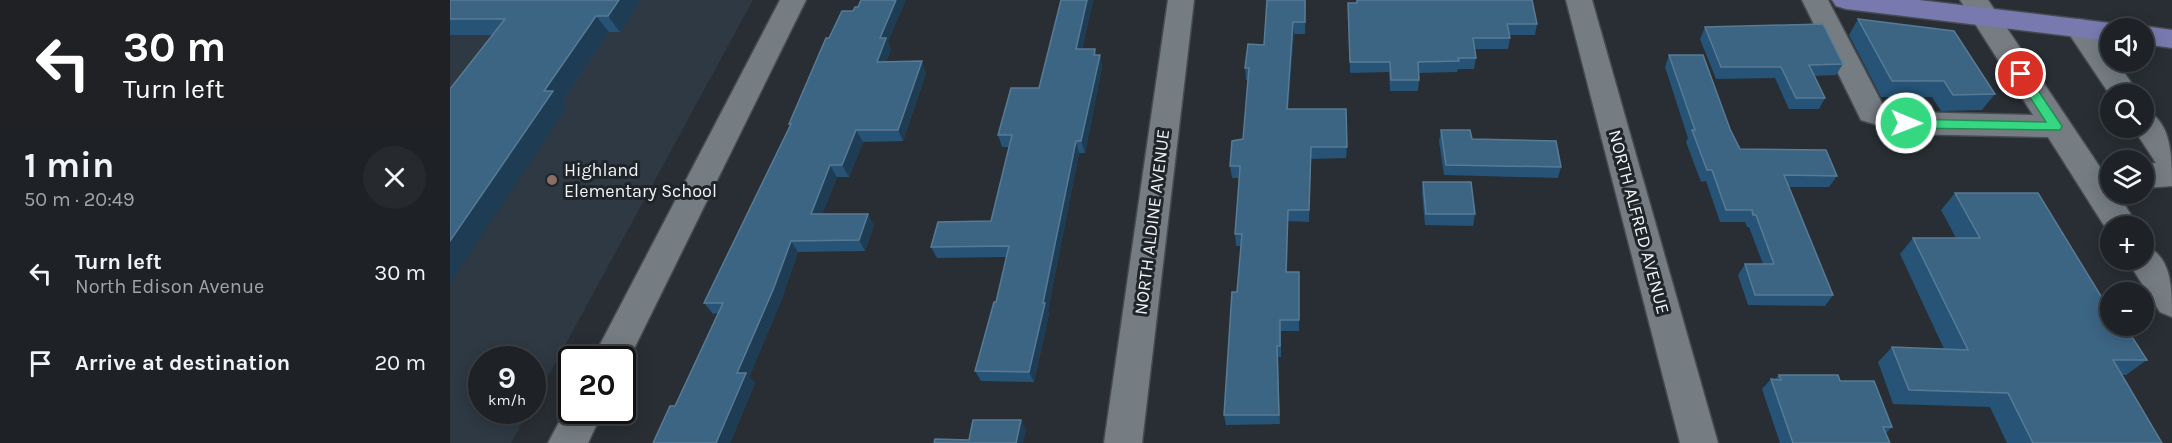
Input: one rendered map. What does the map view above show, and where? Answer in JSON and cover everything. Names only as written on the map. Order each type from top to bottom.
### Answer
[{"type":"main road","points":[[1846,0],[1979,8],[2100,31]]},
{"type":"main road","points":[[2154,36],[2172,39]]},
{"type":"street","points":[[617,346],[793,0]]},
{"type":"street","name":"NORTH ALDINE AVENUE","points":[[1123,443],[1181,0]]},
{"type":"street","name":"NORTH ALFRED AVENUE","points":[[1579,0],[1699,443]]},
{"type":"street","points":[[1815,0],[1872,112],[1906,123],[2055,126]]},
{"type":"street","points":[[1979,8],[2055,126],[2100,178]]},
{"type":"street","points":[[2079,28],[2118,84]]},
{"type":"street","points":[[2154,136],[2172,162]]},
{"type":"street","points":[[2154,175],[2172,174]]},
{"type":"street","points":[[568,443],[578,424]]},
{"type":"shaded area","name":"Highland Elementary School","points":[[450,0],[753,0],[565,346],[558,346],[558,358],[546,380],[546,346],[468,346],[468,424],[522,424],[511,443],[450,443]]},
{"type":"building","points":[[450,0],[619,0],[608,16],[596,16],[544,91],[553,91],[450,241],[450,89],[505,19],[450,19]]},
{"type":"building","points":[[861,0],[896,0],[880,38],[886,38],[877,62],[922,61],[898,130],[856,130],[842,165],[830,165],[811,214],[868,214],[859,240],[791,241],[773,290],[737,373],[746,373],[716,443],[653,443],[670,406],[675,406],[723,303],[704,303],[791,124],[789,124],[826,38],[829,38],[842,11],[853,11]]},
{"type":"building","points":[[1061,0],[1087,0],[1076,49],[1095,49],[1094,55],[1100,55],[1081,141],[1076,141],[1043,303],[1045,303],[1029,372],[975,371],[994,302],[996,302],[1009,246],[931,247],[938,222],[991,221],[1012,135],[998,135],[1011,88],[1039,88]]},
{"type":"building","points":[[1267,0],[1305,0],[1305,22],[1293,22],[1287,109],[1346,109],[1347,147],[1311,147],[1309,210],[1288,210],[1286,272],[1299,272],[1299,320],[1280,320],[1280,346],[1277,346],[1279,415],[1224,415],[1232,292],[1237,292],[1242,234],[1235,234],[1240,166],[1230,166],[1232,141],[1243,139],[1249,68],[1245,68],[1248,44],[1264,45]]},
{"type":"building","points":[[1357,0],[1532,0],[1537,24],[1507,24],[1510,38],[1473,38],[1476,58],[1458,58],[1459,61],[1418,62],[1419,80],[1391,80],[1390,62],[1350,62],[1348,3],[1357,3]]},
{"type":"building","points":[[1858,19],[1954,31],[1995,94],[1953,95],[1944,81],[1892,81]]},
{"type":"building","points":[[1823,24],[1843,64],[1809,65],[1825,98],[1796,98],[1781,67],[1721,67],[1705,27]]},
{"type":"building","points":[[1669,55],[1703,55],[1730,129],[1740,149],[1826,150],[1837,176],[1784,175],[1833,295],[1755,295],[1745,264],[1774,264],[1756,215],[1753,215],[1752,210],[1726,210],[1712,170],[1707,170],[1692,130],[1695,130]]},
{"type":"building","points":[[1441,130],[1470,130],[1472,139],[1556,141],[1561,167],[1446,165]]},
{"type":"building","points":[[1423,182],[1471,182],[1475,214],[1426,214]]},
{"type":"building","points":[[1955,193],[2038,193],[2100,295],[2100,336],[2131,336],[2147,360],[2113,360],[2162,443],[2033,443],[2008,393],[1909,390],[1892,347],[1968,350],[1913,238],[1980,238]]},
{"type":"building","points":[[1779,375],[1838,375],[1840,381],[1874,381],[1892,427],[1883,427],[1890,443],[1793,443],[1771,379],[1781,380]]},
{"type":"building","points":[[973,420],[1021,420],[1016,443],[934,443],[935,439],[969,440]]},
{"type":"place","name":"Highland Elementary School","points":[[552,180]]},
{"type":"route","points":[[1906,123],[2055,126],[2021,74]]}]
